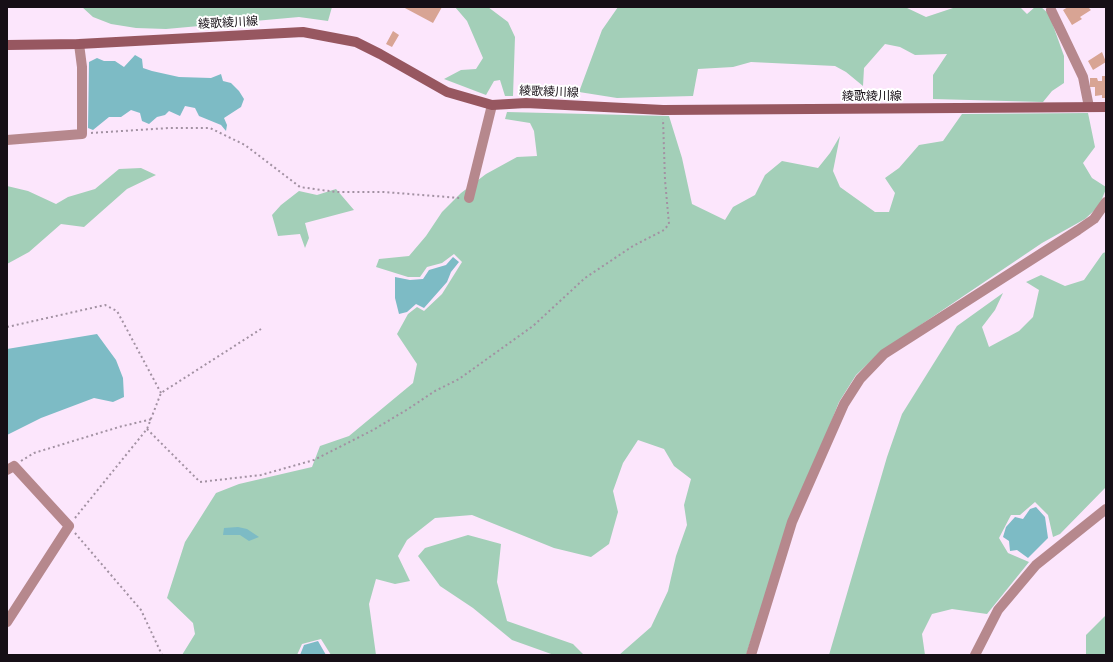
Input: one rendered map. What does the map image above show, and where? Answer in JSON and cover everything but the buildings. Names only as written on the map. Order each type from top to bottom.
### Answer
[{"type":"main road","name":"綾歌綾川線","points":[[7,45],[79,44],[303,32],[356,42],[447,92],[492,106],[526,103],[663,110],[1106,107]]},
{"type":"street","points":[[1051,10],[1083,77],[1089,108]]},
{"type":"street","points":[[7,140],[82,134],[82,67],[79,44]]},
{"type":"street","points":[[469,198],[492,106]]},
{"type":"street","points":[[751,655],[792,522],[844,404],[860,379],[884,354],[1078,230],[1094,219],[1105,207]]},
{"type":"street","points":[[7,622],[69,526],[10,468]]},
{"type":"street","points":[[975,655],[998,610],[1036,565],[1106,509]]},
{"type":"path","points":[[147,429],[200,482],[261,475],[314,460],[372,430],[459,379],[533,326],[585,278],[633,246],[664,230],[669,224],[665,180],[663,110]]},
{"type":"path","points":[[82,134],[169,128],[210,128],[245,145],[300,187],[336,192],[384,192],[469,198]]},
{"type":"path","points":[[7,327],[105,305],[117,311],[161,392]]},
{"type":"path","points":[[162,655],[141,610],[69,526],[147,429],[161,392],[261,329]]},
{"type":"path","points":[[10,468],[34,453],[119,426],[152,419]]},
{"type":"green space","points":[[82,7],[332,7],[328,21],[299,17],[166,29],[136,28],[111,24],[93,17]]},
{"type":"green space","points":[[455,7],[488,7],[508,22],[515,37],[513,96],[505,96],[500,80],[494,81],[486,95],[444,79],[461,70],[476,69],[483,58],[467,21]]},
{"type":"green space","points":[[618,7],[905,7],[926,17],[956,7],[1020,7],[1027,14],[1035,7],[1041,7],[1049,14],[1064,56],[1064,83],[1052,91],[1043,102],[933,99],[933,75],[947,54],[915,55],[900,47],[885,44],[864,68],[863,86],[846,72],[835,66],[751,62],[733,67],[698,69],[693,96],[617,98],[579,92],[602,30]]},
{"type":"green space","points":[[507,112],[669,116],[682,158],[692,204],[725,220],[733,207],[755,195],[765,175],[782,161],[818,168],[830,153],[840,136],[833,171],[840,187],[875,212],[889,212],[895,193],[885,178],[899,168],[919,145],[943,141],[962,114],[1088,113],[1095,147],[1083,163],[1092,178],[1106,187],[1106,189],[1099,206],[1085,219],[1042,243],[879,353],[856,375],[839,402],[775,564],[746,655],[619,655],[651,627],[668,591],[676,556],[687,525],[684,505],[691,479],[674,466],[664,449],[638,440],[623,463],[613,491],[618,512],[609,544],[591,557],[554,548],[472,515],[435,518],[407,540],[398,556],[410,581],[395,584],[376,579],[369,604],[376,655],[331,655],[321,639],[302,644],[297,655],[182,655],[195,634],[193,623],[167,598],[185,542],[216,493],[239,484],[312,467],[320,446],[349,436],[413,383],[417,364],[397,334],[408,314],[417,307],[424,311],[442,294],[462,262],[454,254],[442,263],[427,267],[420,277],[408,277],[376,267],[379,259],[409,256],[426,236],[442,212],[461,193],[486,174],[517,157],[537,156],[534,131],[530,123],[505,119]]},
{"type":"green space","points":[[141,168],[156,175],[127,189],[84,227],[61,224],[29,252],[7,264],[7,186],[28,191],[56,204],[68,197],[95,189],[119,169]]},
{"type":"green space","points":[[336,189],[354,210],[305,223],[309,238],[305,248],[300,234],[278,236],[272,215],[281,205],[299,191],[317,195]]},
{"type":"green space","points":[[1106,252],[1106,487],[1060,534],[1053,537],[1048,515],[1035,502],[1020,515],[1011,515],[999,538],[1008,553],[1029,562],[987,614],[952,609],[932,614],[922,634],[925,655],[829,655],[887,457],[902,414],[957,326],[1003,293],[995,310],[982,327],[989,347],[1019,331],[1033,317],[1039,290],[1026,282],[1041,275],[1065,286],[1084,280],[1103,253]]},
{"type":"green space","points":[[468,535],[501,544],[497,582],[507,621],[573,644],[584,655],[554,655],[512,640],[473,608],[440,586],[418,556],[425,548]]},
{"type":"green space","points":[[1106,615],[1106,655],[1086,655],[1086,635]]},
{"type":"water","points":[[135,55],[142,59],[143,68],[179,77],[211,78],[221,74],[223,81],[231,83],[244,99],[241,107],[224,118],[227,125],[226,131],[221,125],[199,116],[195,108],[185,106],[180,116],[169,111],[165,115],[157,117],[149,124],[142,121],[140,113],[131,110],[121,117],[109,117],[93,130],[88,128],[89,62],[97,58],[104,61],[115,61],[124,67]]},
{"type":"water","points":[[453,257],[459,262],[451,272],[447,282],[424,308],[416,304],[407,312],[399,314],[395,298],[395,277],[410,280],[423,279],[429,270],[446,265]]},
{"type":"water","points":[[97,334],[116,360],[123,378],[124,397],[113,402],[94,398],[41,418],[7,435],[7,349]]},
{"type":"water","points":[[1036,507],[1045,517],[1048,538],[1028,558],[1017,550],[1010,551],[1009,541],[1003,537],[1006,527],[1015,517],[1023,519],[1030,509]]},
{"type":"water","points":[[238,527],[247,529],[259,537],[249,541],[240,535],[223,535],[224,528]]},
{"type":"water","points":[[318,641],[326,655],[300,655],[304,645]]}]
